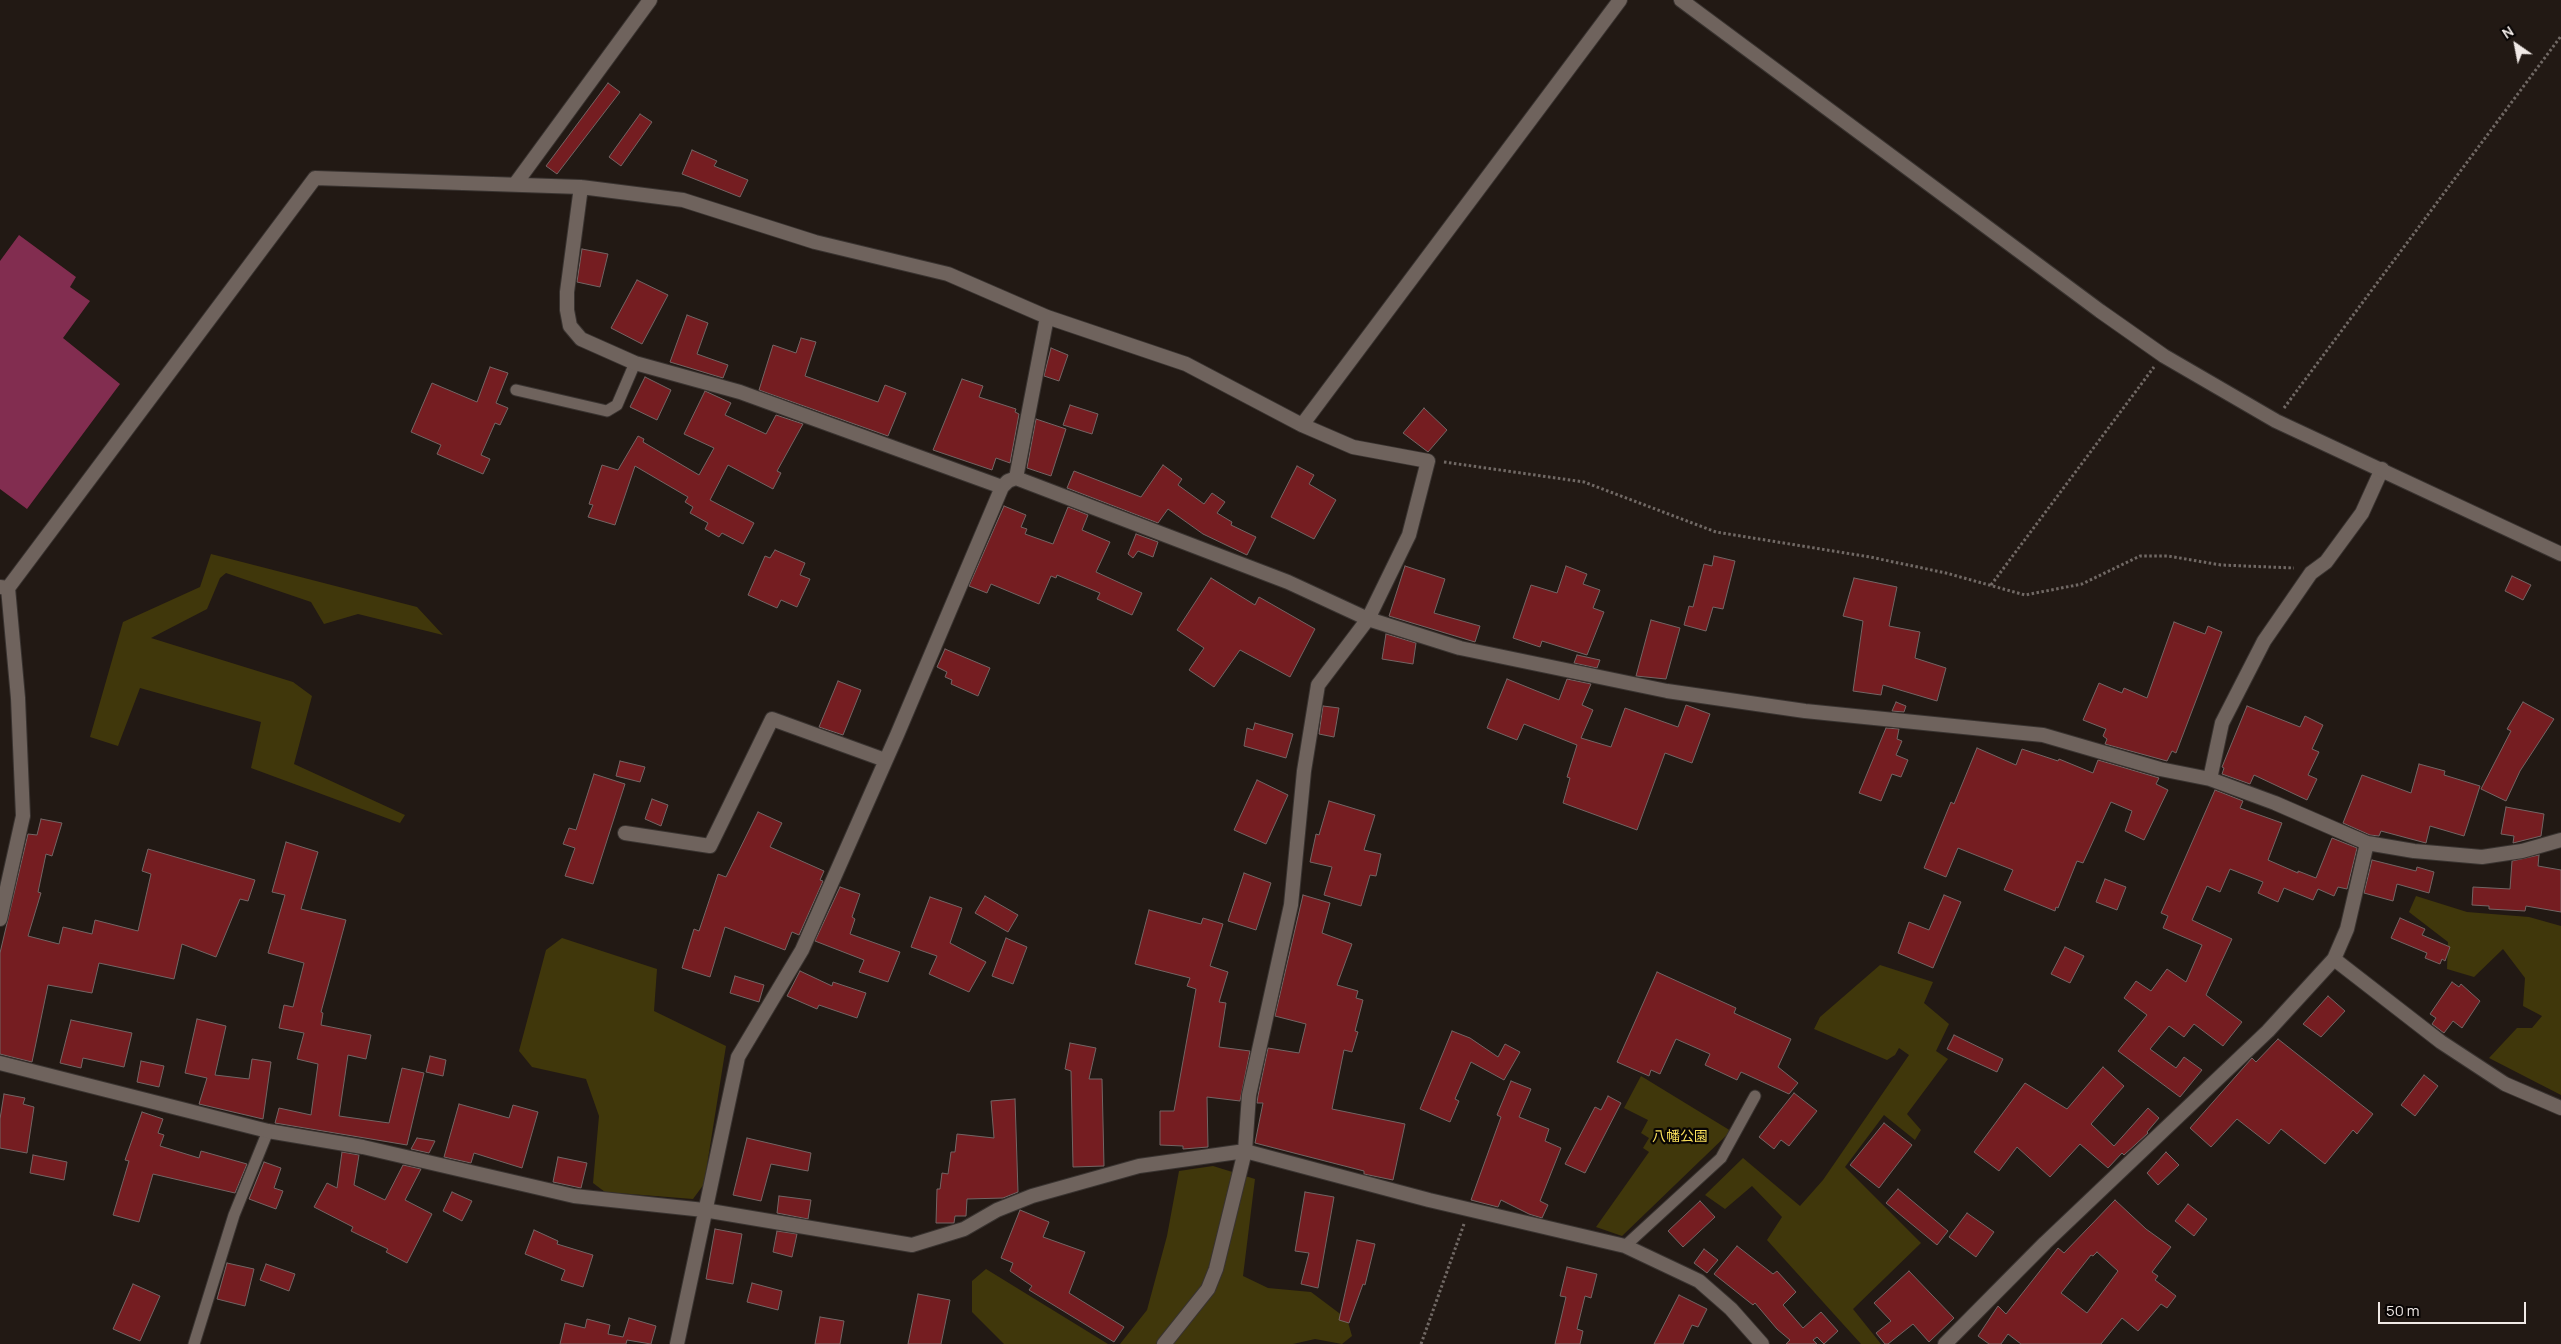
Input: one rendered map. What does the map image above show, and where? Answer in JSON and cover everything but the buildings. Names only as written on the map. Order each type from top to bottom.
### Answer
[{"type":"street","points":[[516,183],[650,0]]},
{"type":"street","points":[[1302,425],[1620,0]]},
{"type":"street","points":[[1681,0],[2100,311],[2164,356],[2276,421],[2561,554]]},
{"type":"street","points":[[0,919],[23,816],[18,698],[4,587],[315,178],[516,183],[581,187],[683,200],[816,242],[948,274],[1047,317],[1186,364],[1302,425],[1353,447],[1428,461],[1409,536],[1368,619],[1318,685],[1304,771],[1291,906],[1249,1095],[1245,1151],[1216,1268],[1208,1289],[1164,1344]]},
{"type":"street","points":[[581,187],[567,292],[570,326],[581,339],[635,363],[740,392],[1002,487]]},
{"type":"street","points":[[1016,478],[1047,317]]},
{"type":"street","points":[[2210,779],[2222,722],[2264,641],[2311,573],[2326,562],[2362,514],[2382,470]]},
{"type":"street","points":[[677,1344],[738,1057],[802,950],[1002,487],[1008,481],[1016,478],[1245,565],[1368,619],[1460,648],[1666,691],[1805,711],[2043,735],[2160,769],[2210,779],[2275,803],[2367,843],[2430,853],[2482,857],[2522,851],[2561,840]]},
{"type":"street","points":[[626,833],[710,846],[772,719],[885,760]]},
{"type":"street","points":[[1945,1344],[2045,1243],[2268,1031],[2334,959],[2347,929],[2367,843]]},
{"type":"street","points":[[2334,959],[2441,1042],[2505,1084],[2561,1108]]},
{"type":"street","points":[[0,1063],[268,1131],[363,1147],[574,1196],[704,1210],[912,1245],[964,1229],[997,1210],[1032,1196],[1094,1178],[1139,1166],[1245,1151],[1469,1209],[1625,1246],[1699,1281],[1730,1309],[1762,1344]]},
{"type":"lane","points":[[516,390],[607,412],[617,405],[635,363]]},
{"type":"lane","points":[[1625,1246],[1721,1158],[1755,1096]]},
{"type":"lane","points":[[194,1344],[234,1215],[268,1131]]},
{"type":"path","points":[[2276,421],[2285,406],[2561,36]]},
{"type":"path","points":[[1991,585],[2164,356]]},
{"type":"path","points":[[1428,461],[1458,462],[1584,482],[1716,532],[1870,557],[1991,585],[2025,595],[2082,584],[2140,556],[2168,556],[2221,564],[2287,566],[2311,573]]},
{"type":"path","points":[[1422,1344],[1469,1209]]},
{"type":"green space","points":[[211,554],[417,607],[443,635],[358,614],[324,624],[311,602],[226,573],[220,578],[207,609],[151,638],[293,682],[312,696],[294,764],[405,815],[400,823],[251,768],[261,722],[140,688],[118,746],[90,737],[123,622],[200,587]]},
{"type":"green space","points":[[2416,896],[2467,912],[2529,917],[2561,926],[2561,1095],[2489,1058],[2517,1028],[2532,1028],[2542,1016],[2523,1006],[2525,978],[2503,949],[2474,977],[2447,969],[2448,942],[2409,912]]},
{"type":"green space","points":[[562,938],[657,969],[654,1011],[726,1046],[704,1184],[693,1199],[605,1192],[593,1183],[599,1116],[586,1079],[532,1067],[519,1051],[546,950]]},
{"type":"green space","points":[[1880,965],[1933,982],[1924,1003],[1949,1024],[1936,1051],[1948,1059],[1907,1114],[1921,1130],[1915,1140],[1884,1115],[1845,1167],[1921,1243],[1853,1309],[1881,1344],[1861,1344],[1767,1240],[1782,1217],[1752,1186],[1725,1209],[1705,1195],[1743,1158],[1800,1206],[1823,1180],[1909,1055],[1899,1048],[1895,1055],[1887,1060],[1814,1029],[1820,1017]]},
{"type":"green space","name":"八幡公園","points":[[1641,1076],[1731,1131],[1622,1236],[1596,1227],[1649,1152],[1643,1148],[1649,1138],[1641,1133],[1648,1120],[1624,1108]]},
{"type":"green space","points":[[1213,1166],[1255,1179],[1243,1276],[1268,1288],[1311,1292],[1347,1319],[1352,1336],[1342,1344],[1315,1339],[1293,1344],[1120,1344],[1147,1310],[1167,1236],[1179,1171]]},
{"type":"green space","points":[[986,1269],[1108,1344],[1004,1344],[972,1312],[972,1281]]},
{"type":"shaded area","points":[[19,235],[76,277],[70,287],[90,301],[63,338],[120,384],[27,509],[0,489],[0,261]]}]
